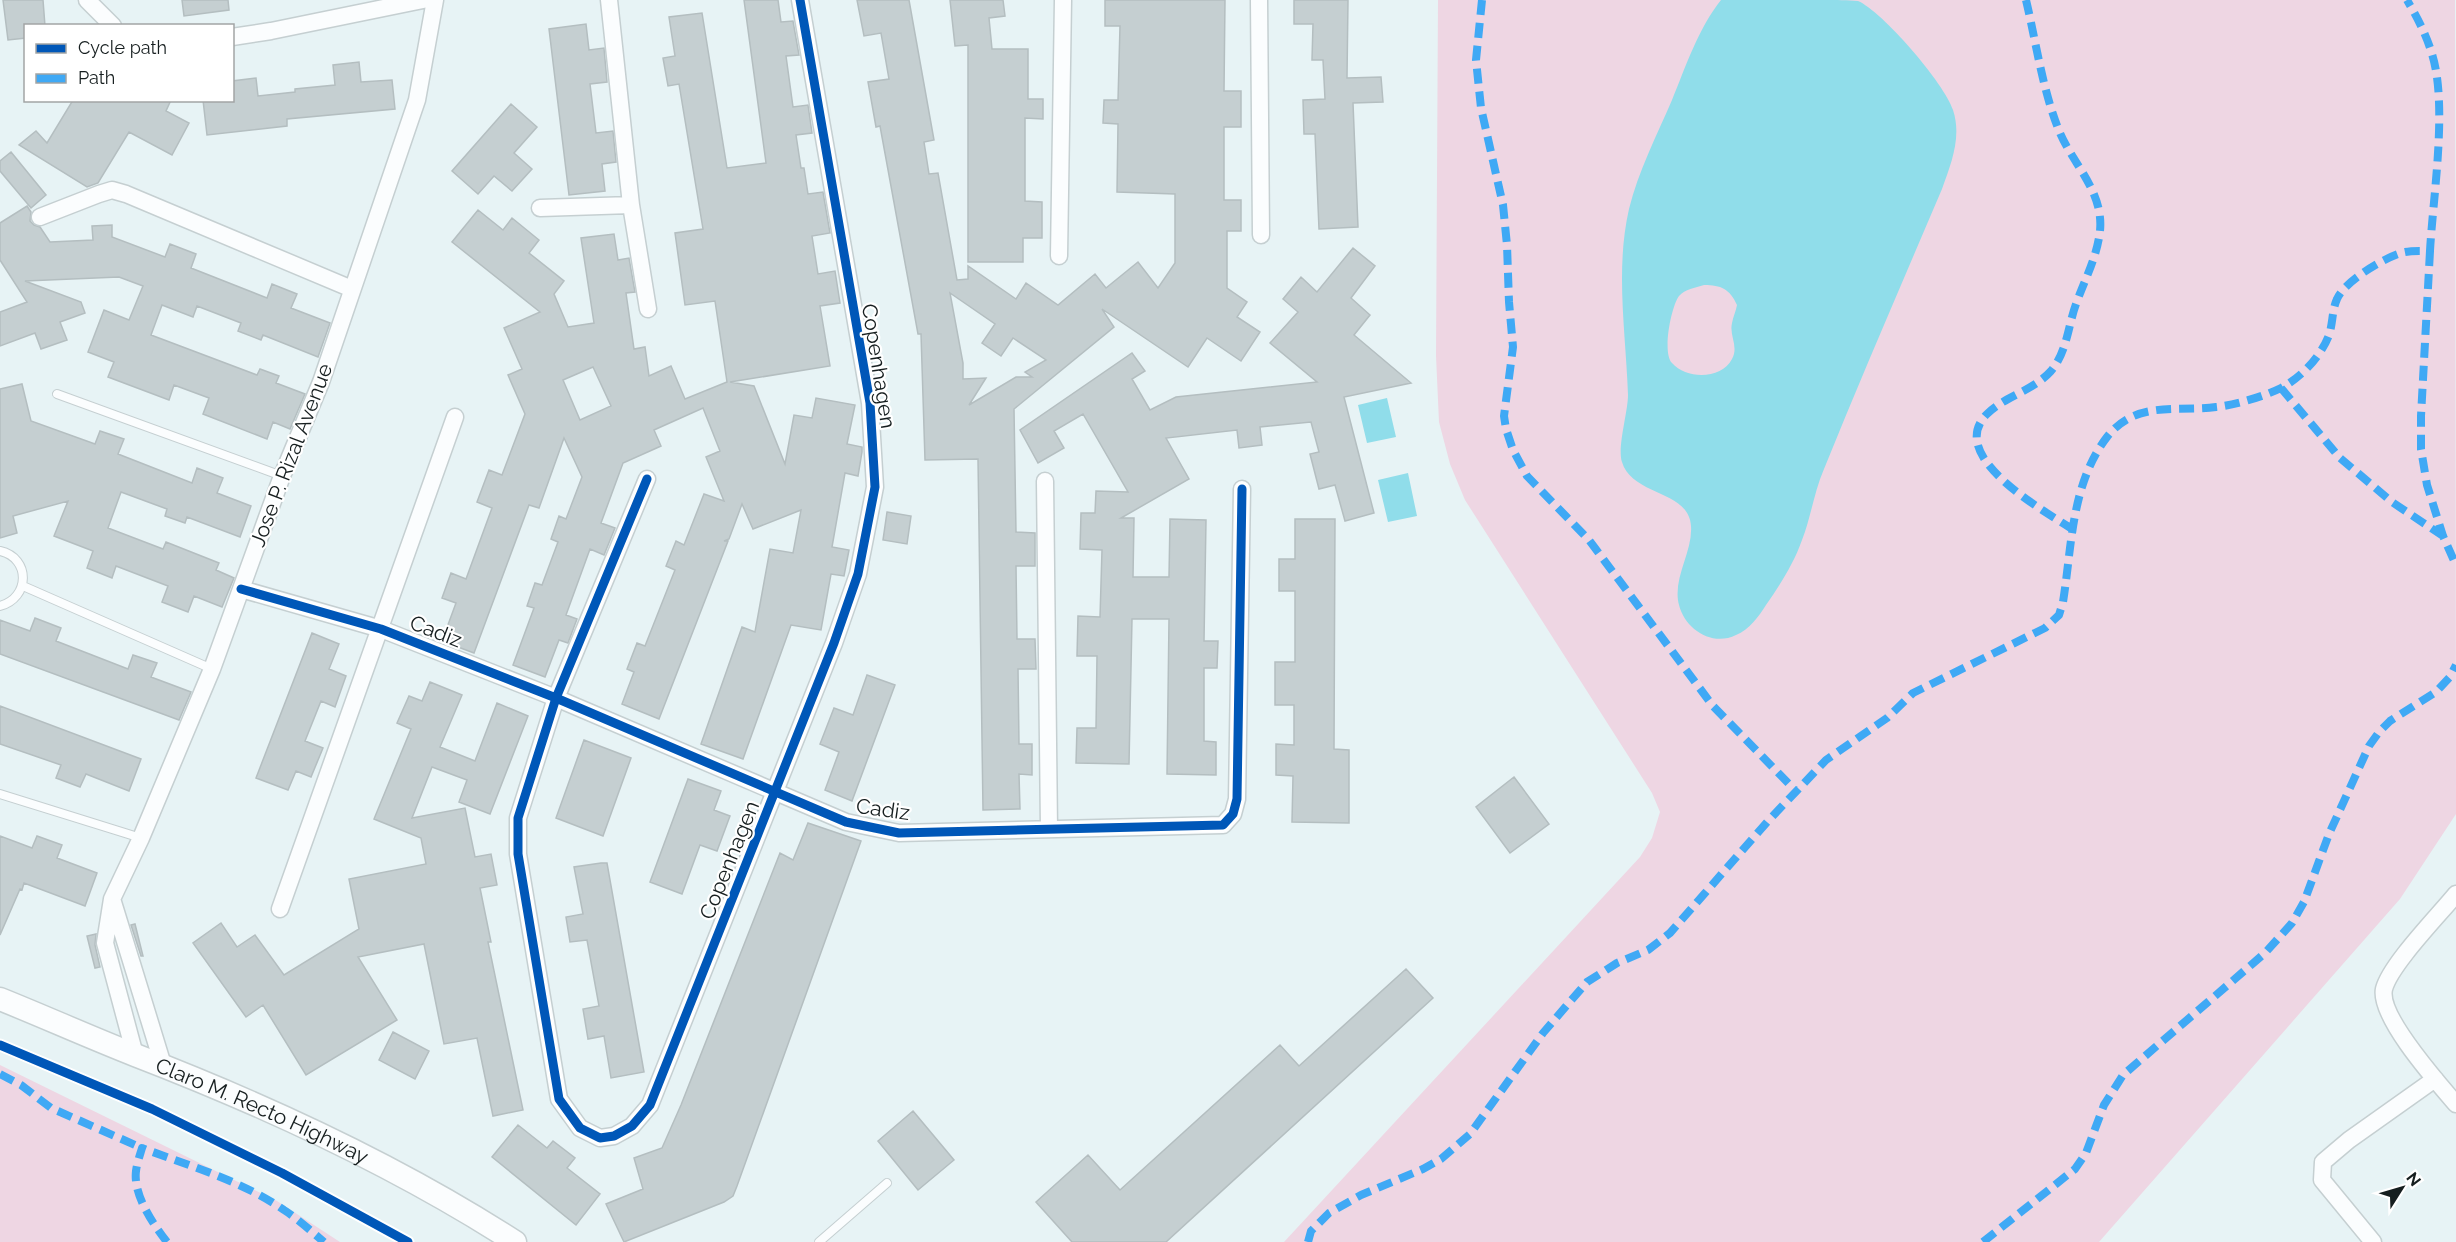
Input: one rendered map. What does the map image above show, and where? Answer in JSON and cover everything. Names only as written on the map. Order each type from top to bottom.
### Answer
[{"type":"main road","name":"Claro M. Recto Highway","points":[[0,999],[163,1065],[312,1132],[376,1163],[515,1242]]},
{"type":"street","points":[[87,0],[111,24]]},
{"type":"street","points":[[234,37],[423,0]]},
{"type":"street","name":"Jose P. Rizal Avenue","points":[[135,1055],[105,943],[112,898],[141,838],[212,669],[282,476],[321,382],[417,100],[435,0]]},
{"type":"street","points":[[609,0],[631,205],[648,309]]},
{"type":"street","name":"Copenhagen","points":[[647,479],[556,698],[518,818],[518,855],[559,1099],[580,1128],[600,1138],[614,1136],[632,1126],[650,1105],[775,793],[858,574],[875,487],[870,403],[800,0]]},
{"type":"street","points":[[1059,256],[1063,0]]},
{"type":"street","points":[[1259,0],[1261,235]]},
{"type":"street","points":[[40,217],[112,190],[352,289]]},
{"type":"street","points":[[540,208],[631,205]]},
{"type":"street","points":[[280,909],[455,417]]},
{"type":"street","points":[[1045,481],[1049,829]]},
{"type":"street","name":"Cadiz","points":[[241,590],[381,629],[556,698],[846,822],[899,832],[1223,825],[1233,814],[1237,799],[1242,489]]},
{"type":"street","points":[[2456,894],[2392,972],[2384,991],[2385,1007],[2413,1051],[2456,1104]]},
{"type":"street","points":[[112,898],[163,1065]]},
{"type":"street","points":[[2373,1242],[2322,1180],[2323,1162],[2349,1140],[2435,1078]]},
{"type":"lane","points":[[57,394],[282,476]]},
{"type":"lane","points":[[0,550],[15,557],[22,567],[23,586],[19,595],[8,604],[0,606]]},
{"type":"lane","points":[[23,586],[212,669]]},
{"type":"lane","points":[[0,794],[141,838]]},
{"type":"lane","points":[[819,1242],[887,1184]]},
{"type":"shaded area","points":[[1438,0],[2455,0],[2456,814],[2400,899],[2099,1242],[1284,1242],[1640,857],[1652,838],[1660,812],[1652,793],[1465,500],[1450,464],[1439,422],[1436,356]]},
{"type":"shaded area","points":[[0,1065],[277,1201],[340,1242],[0,1242]]},
{"type":"water","points":[[1721,0],[1858,1],[1882,19],[1926,67],[1948,98],[1953,110],[1956,130],[1954,150],[1942,189],[1824,469],[1795,557],[1776,590],[1753,622],[1736,635],[1718,639],[1701,634],[1693,628],[1682,614],[1679,605],[1678,585],[1691,536],[1688,514],[1671,499],[1637,481],[1628,473],[1621,456],[1628,395],[1622,279],[1629,209],[1648,154],[1693,48]],"holes":[[[1710,285],[1728,292],[1737,305],[1731,328],[1734,354],[1727,366],[1721,370],[1713,374],[1695,374],[1678,369],[1669,358],[1669,330],[1673,310],[1679,296],[1690,289]]]},
{"type":"water","points":[[1387,398],[1396,437],[1367,443],[1358,405]]},
{"type":"water","points":[[1408,473],[1417,516],[1388,522],[1378,480]]},
{"type":"building","points":[[3,0],[43,0],[45,24],[24,24],[24,38],[8,40]]},
{"type":"building","points":[[182,0],[228,0],[229,10],[184,16]]},
{"type":"building","points":[[744,0],[778,0],[781,22],[793,21],[799,55],[786,56],[793,107],[808,105],[812,133],[796,135],[801,168],[804,168],[808,194],[823,192],[830,233],[812,236],[818,274],[835,271],[840,303],[820,306],[830,366],[730,382],[754,386],[785,464],[794,415],[812,418],[816,398],[855,405],[847,444],[862,447],[862,452],[858,476],[845,473],[832,547],[849,550],[844,576],[831,574],[821,630],[791,625],[743,759],[701,744],[742,627],[755,632],[770,549],[793,553],[801,510],[753,529],[742,504],[729,539],[724,541],[728,541],[659,719],[622,704],[634,672],[627,669],[637,643],[645,646],[675,570],[666,566],[676,541],[684,545],[704,494],[724,501],[706,457],[720,451],[703,408],[654,430],[661,446],[623,463],[601,523],[615,528],[604,555],[590,549],[566,615],[577,619],[568,643],[559,640],[545,677],[513,665],[534,608],[527,606],[535,583],[542,585],[558,542],[551,539],[559,516],[566,519],[582,477],[564,438],[539,508],[529,505],[474,653],[442,641],[456,603],[442,598],[451,573],[466,579],[492,508],[477,502],[489,470],[502,475],[525,414],[508,375],[522,369],[504,328],[540,312],[452,242],[478,210],[503,230],[512,218],[539,240],[529,253],[564,281],[554,294],[568,327],[594,323],[581,238],[614,234],[618,260],[629,258],[635,292],[626,293],[634,349],[645,347],[649,376],[671,366],[685,399],[727,382],[715,301],[685,305],[675,233],[703,229],[679,84],[668,86],[663,58],[675,56],[669,17],[702,13],[727,168],[766,163]],"holes":[[[593,367],[611,406],[580,420],[563,380]]]},
{"type":"building","points":[[857,0],[909,0],[934,140],[924,142],[929,174],[938,173],[957,280],[968,279],[968,266],[1016,299],[1026,283],[1058,305],[1095,274],[1106,288],[1138,262],[1158,288],[1175,263],[1175,194],[1117,192],[1118,124],[1103,123],[1104,100],[1118,100],[1120,26],[1105,26],[1105,0],[1225,0],[1224,91],[1241,91],[1241,127],[1224,127],[1224,200],[1241,200],[1241,231],[1227,231],[1227,288],[1247,302],[1237,317],[1260,332],[1241,361],[1207,338],[1188,367],[1102,309],[1114,327],[1014,409],[1016,532],[1035,533],[1035,566],[1016,566],[1017,639],[1035,639],[1036,669],[1018,669],[1019,744],[1032,744],[1032,775],[1019,774],[1020,809],[983,810],[978,459],[925,460],[921,334],[918,334],[880,126],[876,127],[868,82],[889,79],[881,33],[864,36]],"holes":[[[950,293],[995,324],[982,343],[1001,356],[1013,338],[1046,360],[1025,372],[1032,377],[1016,377],[969,405],[986,378],[963,379],[963,363]]]},
{"type":"building","points":[[950,0],[1003,0],[1005,16],[989,18],[992,49],[1028,49],[1028,99],[1043,99],[1043,119],[1025,118],[1025,201],[1042,202],[1042,238],[1023,238],[1023,262],[968,262],[968,45],[955,46]]},
{"type":"building","points":[[1294,0],[1348,0],[1347,78],[1381,77],[1383,102],[1353,103],[1358,227],[1319,229],[1315,134],[1304,134],[1303,100],[1325,99],[1323,60],[1312,60],[1313,24],[1294,24]]},
{"type":"building","points":[[586,24],[589,50],[604,48],[607,82],[590,84],[596,133],[613,131],[616,162],[602,164],[605,191],[569,195],[549,29]]},
{"type":"building","points":[[359,62],[361,82],[392,80],[395,109],[287,119],[287,126],[207,135],[203,102],[234,102],[234,81],[256,78],[258,96],[295,92],[295,89],[335,85],[333,65]]},
{"type":"building","points":[[72,102],[170,102],[166,111],[189,123],[172,155],[129,132],[98,183],[87,187],[19,145],[36,131],[47,143]]},
{"type":"building","points":[[511,104],[537,127],[514,153],[532,169],[512,191],[494,176],[478,194],[452,171]]},
{"type":"building","points":[[11,152],[46,195],[31,208],[0,171],[0,161]]},
{"type":"building","points":[[27,206],[31,212],[30,221],[40,227],[50,242],[93,240],[92,226],[112,225],[112,237],[165,257],[170,244],[196,254],[191,268],[267,298],[272,284],[297,294],[291,308],[330,323],[318,357],[263,335],[261,340],[238,331],[241,323],[197,306],[193,317],[162,305],[151,335],[257,375],[260,369],[279,376],[276,383],[305,394],[290,429],[273,422],[267,439],[203,414],[209,398],[174,385],[169,400],[108,377],[114,362],[88,352],[104,310],[129,320],[143,286],[119,277],[25,281],[81,302],[85,313],[60,322],[67,340],[41,349],[35,333],[0,346],[0,312],[27,302],[0,260],[0,223]]},
{"type":"building","points":[[1353,248],[1375,266],[1351,298],[1370,315],[1354,335],[1411,383],[1344,397],[1374,513],[1345,521],[1335,485],[1319,489],[1310,454],[1319,452],[1311,422],[1260,427],[1262,445],[1239,448],[1237,430],[1166,438],[1189,479],[1121,518],[1134,518],[1133,577],[1169,577],[1170,519],[1206,520],[1204,641],[1218,641],[1217,668],[1204,668],[1204,741],[1216,742],[1216,775],[1167,774],[1169,619],[1132,619],[1129,764],[1076,763],[1077,728],[1096,728],[1097,656],[1077,656],[1078,616],[1100,617],[1102,550],[1080,549],[1081,513],[1095,513],[1096,491],[1128,492],[1083,414],[1054,431],[1064,448],[1038,463],[1020,430],[1132,353],[1145,371],[1132,379],[1150,410],[1176,397],[1317,382],[1270,343],[1298,312],[1283,299],[1301,277],[1317,292]]},
{"type":"building","points":[[22,384],[31,421],[95,444],[100,431],[124,439],[118,454],[192,483],[197,468],[223,478],[217,493],[251,506],[240,537],[187,517],[185,523],[165,516],[167,509],[121,492],[108,528],[163,549],[166,542],[219,563],[216,570],[234,578],[222,607],[194,596],[188,612],[162,602],[168,586],[116,566],[112,578],[87,568],[93,551],[54,536],[68,501],[13,516],[17,533],[0,538],[0,389]]},
{"type":"building","points":[[887,512],[911,516],[907,544],[883,540]]},
{"type":"building","points":[[1295,519],[1335,519],[1334,749],[1349,750],[1349,823],[1292,822],[1293,776],[1276,775],[1276,744],[1294,745],[1294,705],[1275,705],[1275,662],[1295,662],[1295,591],[1279,591],[1279,559],[1295,559]]},
{"type":"building","points":[[35,618],[61,628],[56,641],[128,669],[133,655],[157,663],[151,677],[191,692],[179,720],[0,654],[0,620],[30,631]]},
{"type":"building","points":[[312,633],[339,644],[329,669],[346,676],[335,707],[321,701],[305,741],[323,748],[311,777],[296,771],[288,790],[256,778]]},
{"type":"building","points":[[867,675],[895,685],[852,801],[825,790],[839,752],[820,744],[834,708],[853,715]]},
{"type":"building","points":[[430,682],[462,695],[440,747],[475,761],[497,703],[528,716],[490,814],[459,802],[467,780],[432,767],[412,818],[465,808],[475,857],[491,854],[497,885],[480,888],[491,942],[488,942],[523,1110],[493,1116],[477,1038],[444,1044],[424,944],[358,957],[397,1020],[306,1075],[263,1005],[246,1017],[193,943],[221,923],[237,947],[255,935],[284,975],[359,929],[349,879],[426,864],[421,838],[374,819],[411,729],[397,723],[409,696],[422,701]]},
{"type":"building","points":[[0,706],[141,759],[129,791],[86,774],[80,787],[56,778],[61,765],[0,744]]},
{"type":"building","points":[[584,740],[631,758],[603,836],[556,818]]},
{"type":"building","points":[[1514,777],[1549,824],[1510,853],[1476,807]]},
{"type":"building","points":[[688,779],[721,791],[714,810],[730,816],[717,851],[700,845],[682,894],[650,882]]},
{"type":"building","points":[[808,823],[861,841],[733,1196],[724,1202],[624,1242],[606,1204],[643,1189],[634,1158],[662,1148],[780,853],[793,860]]},
{"type":"building","points":[[0,836],[32,848],[37,836],[62,845],[57,858],[97,873],[85,906],[24,883],[0,935]]},
{"type":"building","points":[[607,863],[644,1072],[611,1078],[604,1036],[588,1039],[583,1009],[599,1006],[587,940],[570,942],[566,917],[583,914],[574,867]]},
{"type":"building","points":[[135,924],[143,956],[141,956],[131,925]]},
{"type":"building","points":[[96,934],[95,945],[100,967],[95,968],[87,936]]},
{"type":"building","points":[[1406,969],[1433,998],[1166,1242],[1072,1242],[1036,1202],[1088,1155],[1120,1190],[1280,1045],[1299,1066]]},
{"type":"building","points":[[393,1032],[429,1051],[415,1079],[379,1060]]},
{"type":"building","points":[[913,1111],[954,1160],[918,1190],[878,1141]]},
{"type":"building","points":[[518,1125],[547,1148],[553,1141],[575,1158],[567,1168],[600,1194],[576,1225],[492,1157]]},
{"type":"marked path","points":[[1482,0],[1476,60],[1481,108],[1503,205],[1507,245],[1513,347],[1504,416],[1513,450],[1527,476],[1589,540],[1713,706],[1795,790]]},
{"type":"marked path","points":[[2026,0],[2052,112],[2064,141],[2092,190],[2100,216],[2100,231],[2061,356],[2044,378],[1987,414],[1977,430],[1978,447],[1988,464],[2003,480],[2021,495],[2072,529]]},
{"type":"marked path","points":[[1308,1242],[1311,1231],[1329,1213],[1361,1195],[1441,1159],[1470,1134],[1543,1033],[1587,982],[1617,963],[1648,950],[1670,933],[1768,821],[1826,760],[1887,718],[1913,693],[2045,628],[2059,615],[2063,602],[2075,516],[2086,475],[2095,455],[2118,425],[2131,417],[2157,410],[2224,406],[2250,400],[2281,388],[2303,372],[2321,351],[2329,335],[2337,299],[2347,286],[2373,266],[2398,254],[2430,251],[2438,151],[2437,75],[2427,40],[2407,0]]},
{"type":"marked path","points":[[2430,251],[2421,449],[2427,485],[2443,536],[2456,565]]},
{"type":"marked path","points":[[2281,388],[2340,458],[2392,502],[2443,536]]},
{"type":"marked path","points":[[1983,1242],[2075,1169],[2086,1153],[2104,1105],[2123,1075],[2265,953],[2292,923],[2304,902],[2329,834],[2369,746],[2390,721],[2436,692],[2450,677],[2456,665]]},
{"type":"marked path","points":[[0,1074],[21,1085],[51,1108],[142,1148]]},
{"type":"marked path","points":[[167,1242],[150,1218],[138,1190],[136,1171],[142,1148],[251,1191],[289,1214],[324,1242]]},
{"type":"cycle path","points":[[647,479],[556,698],[518,818],[518,854],[559,1099],[580,1128],[600,1138],[614,1136],[632,1126],[650,1105],[834,643],[858,574],[875,487],[870,403],[800,0]]},
{"type":"cycle path","points":[[241,589],[381,629],[556,698],[846,822],[899,833],[1223,825],[1233,814],[1237,799],[1242,489]]},
{"type":"cycle path","points":[[0,1045],[152,1109],[282,1173],[408,1242]]}]
